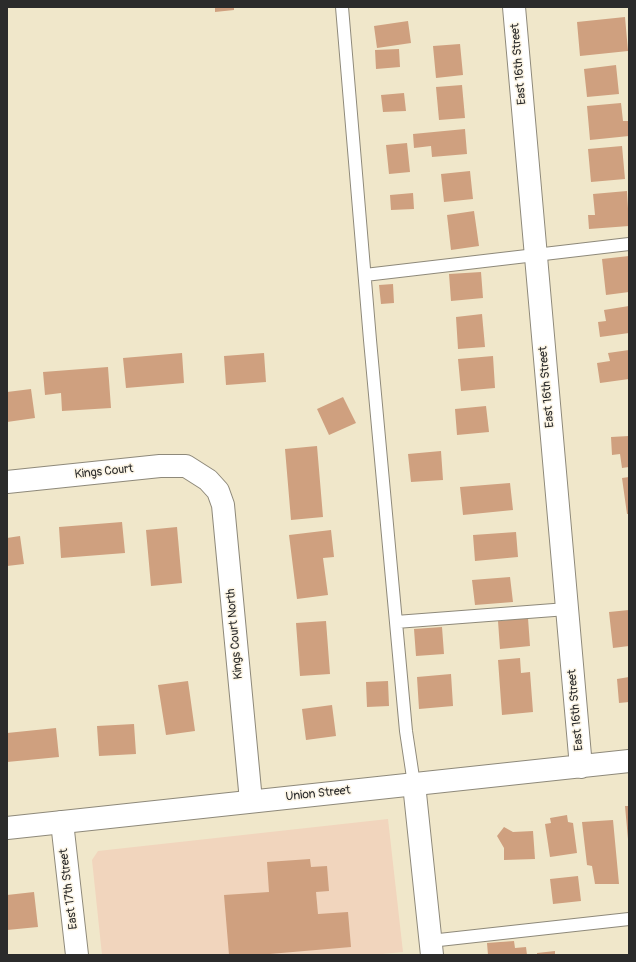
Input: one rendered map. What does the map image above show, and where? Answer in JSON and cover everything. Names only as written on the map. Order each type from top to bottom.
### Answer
[{"type":"street","name":"East 16th Street","points":[[514,7],[581,767]]},
{"type":"street","name":"Kings Court","points":[[7,482],[160,466],[186,466],[200,475]]},
{"type":"street","name":"Kings Court North","points":[[200,475],[208,480],[218,491],[223,505],[250,801]]},
{"type":"street","name":"Union Street","points":[[7,828],[250,801],[629,762]]},
{"type":"street","points":[[414,784],[431,948]]},
{"type":"street","name":"East 17th Street","points":[[62,822],[77,955]]},
{"type":"lane","points":[[342,7],[370,340],[406,731],[414,784]]},
{"type":"lane","points":[[365,275],[629,244]]},
{"type":"lane","points":[[396,622],[567,609]]},
{"type":"lane","points":[[431,948],[629,919]]},
{"type":"shaded area","points":[[388,819],[403,952],[372,955],[102,955],[92,860],[98,851]]},
{"type":"building","points":[[215,7],[234,7],[234,10],[215,12]]},
{"type":"building","points":[[625,17],[628,51],[580,56],[577,22]]},
{"type":"building","points":[[408,21],[411,43],[377,48],[374,26]]},
{"type":"building","points":[[460,44],[463,75],[436,78],[433,46]]},
{"type":"building","points":[[399,49],[400,67],[376,69],[375,50]]},
{"type":"building","points":[[616,65],[619,94],[587,97],[584,69]]},
{"type":"building","points":[[462,85],[465,118],[439,120],[436,87]]},
{"type":"building","points":[[404,93],[406,111],[383,112],[381,95]]},
{"type":"building","points":[[621,103],[623,121],[629,121],[629,136],[590,140],[587,106]]},
{"type":"building","points":[[465,129],[467,154],[432,157],[431,146],[414,148],[413,134]]},
{"type":"building","points":[[407,143],[410,172],[389,174],[386,145]]},
{"type":"building","points":[[622,146],[625,179],[591,182],[588,149]]},
{"type":"building","points":[[470,171],[473,199],[444,202],[441,174]]},
{"type":"building","points":[[627,191],[629,226],[589,229],[588,215],[595,215],[593,194]]},
{"type":"building","points":[[413,193],[414,209],[391,210],[390,195]]},
{"type":"building","points":[[474,211],[479,246],[451,250],[447,215]]},
{"type":"building","points":[[629,256],[629,292],[606,295],[602,259]]},
{"type":"building","points":[[481,272],[483,298],[451,301],[449,274]]},
{"type":"building","points":[[393,284],[394,303],[381,304],[379,285]]},
{"type":"building","points":[[629,306],[629,333],[600,337],[598,322],[606,321],[604,310]]},
{"type":"building","points":[[482,314],[485,347],[458,349],[456,317]]},
{"type":"building","points":[[629,350],[629,379],[600,383],[597,363],[610,361],[608,353]]},
{"type":"building","points":[[182,353],[184,383],[126,388],[123,358]]},
{"type":"building","points":[[264,353],[266,382],[226,385],[224,356]]},
{"type":"building","points":[[493,356],[495,388],[461,391],[458,359]]},
{"type":"building","points":[[108,367],[111,408],[62,411],[61,393],[45,395],[43,372]]},
{"type":"building","points":[[31,389],[35,418],[7,422],[7,392]]},
{"type":"building","points":[[343,397],[356,423],[329,435],[317,409]]},
{"type":"building","points":[[486,406],[489,432],[457,435],[455,409]]},
{"type":"building","points":[[629,436],[629,467],[622,468],[620,454],[612,455],[611,437]]},
{"type":"building","points":[[317,446],[323,517],[291,520],[285,449]]},
{"type":"building","points":[[441,451],[443,480],[411,482],[408,454]]},
{"type":"building","points":[[629,477],[629,514],[627,514],[622,478]]},
{"type":"building","points":[[510,483],[513,510],[463,515],[460,487]]},
{"type":"building","points":[[122,522],[125,553],[61,558],[59,527]]},
{"type":"building","points":[[177,527],[182,583],[151,586],[146,530]]},
{"type":"building","points":[[331,530],[334,557],[323,558],[328,595],[297,599],[289,535]]},
{"type":"building","points":[[516,532],[518,557],[475,561],[473,535]]},
{"type":"building","points":[[20,536],[24,564],[7,566],[7,538]]},
{"type":"building","points":[[510,577],[513,602],[475,605],[472,580]]},
{"type":"building","points":[[629,610],[629,646],[613,648],[609,612]]},
{"type":"building","points":[[528,618],[530,646],[500,649],[498,621]]},
{"type":"building","points":[[326,621],[330,674],[300,676],[296,623]]},
{"type":"building","points":[[442,627],[444,654],[416,656],[414,629]]},
{"type":"building","points":[[520,658],[521,673],[530,672],[533,712],[502,715],[498,660]]},
{"type":"building","points":[[451,674],[453,706],[419,709],[417,677]]},
{"type":"building","points":[[629,677],[629,702],[619,703],[617,679]]},
{"type":"building","points":[[188,681],[195,731],[166,735],[158,685]]},
{"type":"building","points":[[388,681],[389,706],[367,707],[366,682]]},
{"type":"building","points":[[332,705],[336,736],[306,740],[302,709]]},
{"type":"building","points":[[134,724],[136,754],[99,756],[97,726]]},
{"type":"building","points":[[56,728],[59,757],[7,762],[7,733]]},
{"type":"building","points":[[625,806],[629,806],[629,839],[628,839]]},
{"type":"building","points":[[567,815],[568,822],[573,823],[577,853],[550,857],[545,824],[551,823],[550,818]]},
{"type":"building","points":[[613,820],[619,884],[595,884],[592,866],[587,865],[582,822]]},
{"type":"building","points":[[504,827],[513,832],[533,831],[535,859],[504,860],[504,848],[497,836]]},
{"type":"building","points":[[310,859],[311,867],[327,866],[329,891],[316,892],[318,914],[348,912],[351,947],[258,955],[229,955],[224,895],[269,892],[267,862]]},
{"type":"building","points":[[578,876],[581,901],[553,904],[550,879]]},
{"type":"building","points":[[34,892],[38,927],[7,930],[7,895]]},
{"type":"building","points":[[514,941],[515,948],[526,947],[527,955],[488,955],[487,943]]},
{"type":"building","points":[[555,951],[555,955],[537,955],[537,953]]}]
